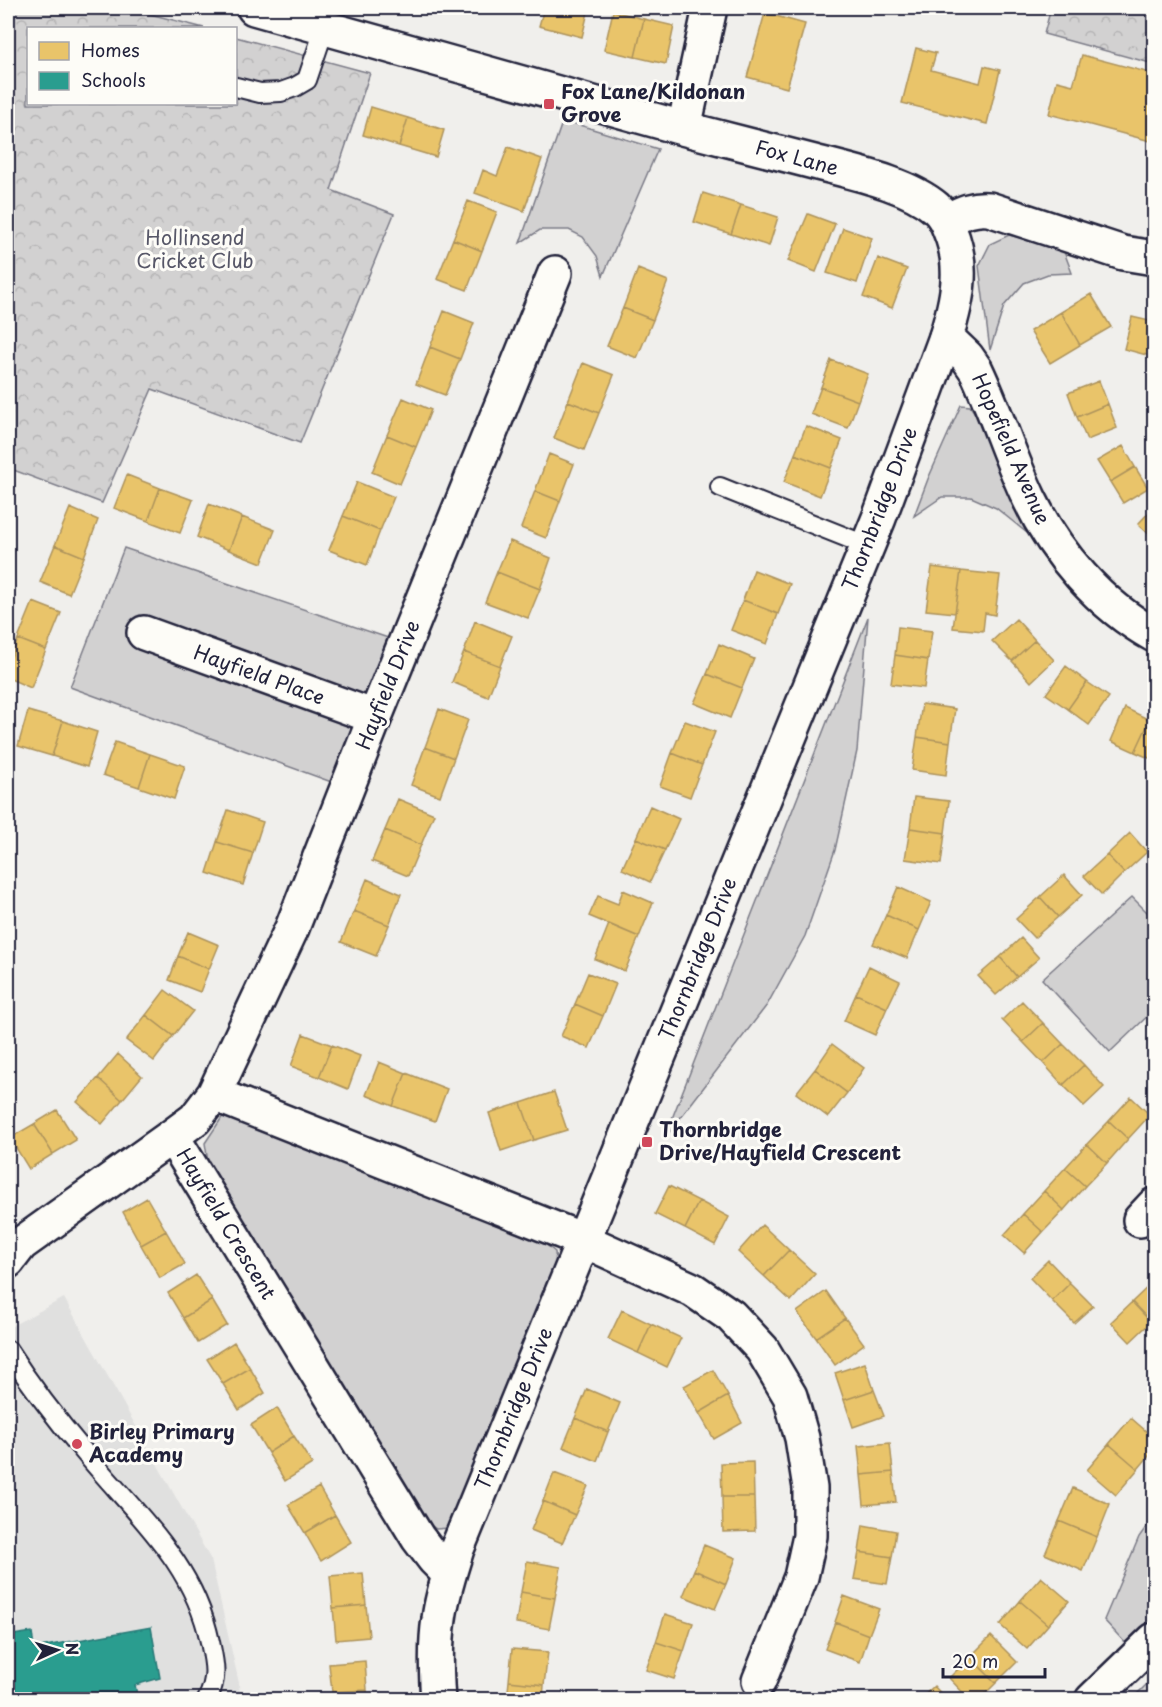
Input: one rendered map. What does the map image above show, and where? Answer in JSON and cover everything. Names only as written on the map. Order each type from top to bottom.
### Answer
[{"type":"street","name":"Fox Lane","points":[[254,8],[684,128],[859,174],[907,190],[935,207],[946,221]]},
{"type":"street","points":[[684,128],[710,8]]},
{"type":"street","points":[[946,221],[966,211],[979,208],[988,209],[1123,253],[1155,258]]},
{"type":"street","name":"Thornbridge Drive","points":[[438,1700],[436,1668],[439,1619],[449,1574],[461,1539],[868,546],[954,310],[959,287],[959,266],[956,248],[946,221]]},
{"type":"street","name":"Hayfield Drive","points":[[214,1094],[292,928],[555,273]]},
{"type":"street","name":"Hopefield Avenue","points":[[945,336],[968,357],[976,370],[1029,498],[1069,562],[1101,597],[1136,625],[1155,636]]},
{"type":"street","name":"Hayfield Place","points":[[144,633],[375,717]]},
{"type":"street","points":[[214,1094],[583,1240],[693,1290],[731,1316],[762,1349],[790,1396],[802,1438],[810,1488],[810,1536],[801,1577],[759,1681]]},
{"type":"street","name":"Hayfield Crescent","points":[[214,1094],[195,1119],[172,1136],[418,1538],[449,1574]]},
{"type":"street","points":[[8,1262],[21,1244],[172,1136]]},
{"type":"street","points":[[1092,1700],[1155,1640]]},
{"type":"lane","points":[[237,87],[260,93],[281,92],[307,80],[325,27]]},
{"type":"lane","points":[[720,487],[868,546]]},
{"type":"lane","points":[[8,1350],[30,1384],[85,1454],[162,1541],[189,1582],[206,1623],[215,1664],[213,1687],[207,1700]]},
{"type":"shaded area","name":"Birley Primary Academy","points":[[64,1298],[211,1560],[239,1683],[240,1699],[8,1700],[8,1328]]},
{"type":"green space","name":"Hollinsend Cricket Club","points":[[8,8],[127,8],[200,27],[27,27],[27,105],[237,105],[237,37],[370,73],[331,190],[394,214],[300,443],[152,389],[102,503],[8,468]]},
{"type":"green space","points":[[1051,8],[1154,8],[1154,64],[1044,34]]},
{"type":"green space","points":[[563,120],[658,149],[603,276],[597,256],[583,237],[569,230],[540,230],[520,243]]},
{"type":"green space","points":[[1009,235],[1063,249],[1072,273],[1048,274],[1024,283],[1004,306],[990,350],[979,266],[990,244]]},
{"type":"green space","points":[[961,405],[970,406],[977,416],[1027,533],[996,508],[971,497],[942,497],[914,516]]},
{"type":"green space","points":[[124,548],[391,639],[337,784],[70,687]]},
{"type":"green space","points":[[868,617],[857,751],[835,850],[805,936],[767,1005],[664,1139]]},
{"type":"green space","points":[[1132,897],[1154,919],[1154,1010],[1110,1052],[1042,979]]},
{"type":"green space","points":[[234,1114],[543,1242],[555,1252],[556,1266],[449,1528],[436,1529],[425,1521],[208,1162],[205,1143],[223,1116]]},
{"type":"green space","points":[[1154,1516],[1154,1623],[1129,1647],[1104,1620],[1139,1537]]},
{"type":"green space","points":[[1154,1677],[1154,1699],[1132,1699]]},
{"type":"building: Homes","points":[[509,8],[536,8],[534,14]]},
{"type":"building: Homes","points":[[544,8],[589,8],[582,37],[539,26]]},
{"type":"building: Homes","points":[[613,11],[644,19],[635,57],[604,50]]},
{"type":"building: Homes","points":[[765,13],[805,24],[787,88],[747,77]]},
{"type":"building: Homes","points":[[644,19],[674,26],[666,64],[635,57]]},
{"type":"building: Homes","points":[[916,48],[936,53],[931,70],[980,83],[984,66],[1000,70],[987,124],[902,103]]},
{"type":"building: Homes","points":[[1082,55],[1154,74],[1154,142],[1049,114],[1057,81],[1073,85]]},
{"type":"building: Homes","points":[[371,107],[408,118],[399,146],[363,135]]},
{"type":"building: Homes","points":[[408,118],[444,130],[436,157],[399,146]]},
{"type":"building: Homes","points":[[508,147],[542,159],[524,211],[475,193],[483,170],[497,176]]},
{"type":"building: Homes","points":[[703,193],[741,205],[731,234],[694,222]]},
{"type":"building: Homes","points":[[468,201],[497,212],[482,251],[453,239]]},
{"type":"building: Homes","points":[[741,205],[778,217],[769,246],[731,234]]},
{"type":"building: Homes","points":[[808,214],[835,224],[816,272],[788,261]]},
{"type":"building: Homes","points":[[843,228],[872,238],[857,283],[827,273]]},
{"type":"building: Homes","points":[[453,239],[482,251],[467,290],[437,279]]},
{"type":"building: Homes","points":[[878,258],[907,269],[892,308],[863,297]]},
{"type":"building: Homes","points":[[638,269],[668,281],[653,320],[623,308]]},
{"type":"building: Homes","points":[[1091,294],[1111,327],[1080,345],[1061,312]]},
{"type":"building: Homes","points":[[623,308],[653,320],[637,358],[607,346]]},
{"type":"building: Homes","points":[[444,311],[474,323],[460,359],[430,347]]},
{"type":"building: Homes","points":[[1061,312],[1080,345],[1050,363],[1030,331]]},
{"type":"building: Homes","points":[[1132,317],[1154,322],[1154,357],[1124,349]]},
{"type":"building: Homes","points":[[430,347],[460,359],[445,395],[416,384]]},
{"type":"building: Homes","points":[[831,360],[868,374],[858,401],[821,387]]},
{"type":"building: Homes","points":[[583,363],[614,375],[599,413],[568,401]]},
{"type":"building: Homes","points":[[1099,381],[1108,404],[1077,417],[1068,393]]},
{"type":"building: Homes","points":[[821,387],[858,401],[848,428],[811,414]]},
{"type":"building: Homes","points":[[403,398],[431,410],[416,447],[387,435]]},
{"type":"building: Homes","points":[[568,401],[599,413],[584,450],[554,438]]},
{"type":"building: Homes","points":[[1108,404],[1117,428],[1087,440],[1077,417]]},
{"type":"building: Homes","points":[[806,426],[842,440],[831,468],[795,454]]},
{"type":"building: Homes","points":[[387,435],[416,447],[400,484],[372,472]]},
{"type":"building: Homes","points":[[1123,446],[1135,467],[1110,482],[1097,461]]},
{"type":"building: Homes","points":[[549,454],[574,464],[560,501],[535,491]]},
{"type":"building: Homes","points":[[795,454],[831,468],[820,496],[784,482]]},
{"type":"building: Homes","points":[[1135,467],[1148,488],[1123,503],[1110,482]]},
{"type":"building: Homes","points":[[127,475],[160,488],[148,521],[114,508]]},
{"type":"building: Homes","points":[[357,482],[394,497],[380,531],[343,516]]},
{"type":"building: Homes","points":[[160,488],[193,500],[180,533],[148,521]]},
{"type":"building: Homes","points":[[535,491],[560,501],[546,538],[521,528]]},
{"type":"building: Homes","points":[[209,504],[242,517],[229,550],[197,537]]},
{"type":"building: Homes","points":[[1154,507],[1154,539],[1138,524]]},
{"type":"building: Homes","points":[[70,508],[98,520],[84,557],[55,545]]},
{"type":"building: Homes","points":[[343,516],[380,531],[367,565],[329,550]]},
{"type":"building: Homes","points":[[242,517],[275,530],[262,563],[229,550]]},
{"type":"building: Homes","points":[[510,541],[551,558],[540,589],[497,572]]},
{"type":"building: Homes","points":[[55,545],[84,557],[69,594],[40,582]]},
{"type":"building: Homes","points":[[932,567],[961,571],[955,613],[926,610]]},
{"type":"building: Homes","points":[[754,570],[790,584],[778,614],[743,600]]},
{"type":"building: Homes","points":[[961,571],[1000,575],[995,615],[985,613],[983,631],[953,628]]},
{"type":"building: Homes","points":[[497,572],[540,589],[528,618],[485,602]]},
{"type":"building: Homes","points":[[743,600],[778,614],[767,644],[731,630]]},
{"type":"building: Homes","points":[[33,602],[61,613],[46,650],[18,639]]},
{"type":"building: Homes","points":[[1016,619],[1035,640],[1012,661],[992,641]]},
{"type":"building: Homes","points":[[475,621],[512,636],[500,666],[464,652]]},
{"type":"building: Homes","points":[[898,627],[932,631],[928,660],[895,655]]},
{"type":"building: Homes","points":[[18,639],[46,650],[31,688],[8,678],[8,665]]},
{"type":"building: Homes","points":[[1035,640],[1054,660],[1031,682],[1012,661]]},
{"type":"building: Homes","points":[[719,644],[754,659],[742,688],[707,674]]},
{"type":"building: Homes","points":[[464,652],[500,666],[488,697],[452,682]]},
{"type":"building: Homes","points":[[895,655],[928,660],[924,688],[891,684]]},
{"type":"building: Homes","points":[[1066,666],[1087,682],[1068,709],[1046,694]]},
{"type":"building: Homes","points":[[707,674],[742,688],[730,718],[694,703]]},
{"type":"building: Homes","points":[[1087,682],[1109,697],[1089,725],[1068,709]]},
{"type":"building: Homes","points":[[922,704],[955,709],[950,742],[917,737]]},
{"type":"building: Homes","points":[[1125,708],[1150,720],[1135,752],[1111,741]]},
{"type":"building: Homes","points":[[439,709],[468,720],[454,758],[425,747]]},
{"type":"building: Homes","points":[[28,711],[63,721],[52,756],[18,746]]},
{"type":"building: Homes","points":[[1150,720],[1154,722],[1154,760],[1135,752]]},
{"type":"building: Homes","points":[[63,721],[97,732],[87,767],[52,756]]},
{"type":"building: Homes","points":[[685,721],[715,732],[702,765],[672,753]]},
{"type":"building: Homes","points":[[917,737],[950,742],[946,775],[912,770]]},
{"type":"building: Homes","points":[[115,742],[150,754],[139,787],[103,775]]},
{"type":"building: Homes","points":[[425,747],[454,758],[440,796],[411,785]]},
{"type":"building: Homes","points":[[672,753],[702,765],[690,797],[660,786]]},
{"type":"building: Homes","points":[[150,754],[185,766],[174,799],[139,787]]},
{"type":"building: Homes","points":[[914,797],[949,801],[945,833],[910,828]]},
{"type":"building: Homes","points":[[398,799],[434,814],[421,845],[385,830]]},
{"type":"building: Homes","points":[[650,806],[679,819],[665,850],[636,838]]},
{"type":"building: Homes","points":[[228,810],[263,822],[253,853],[217,842]]},
{"type":"building: Homes","points":[[910,828],[945,833],[941,864],[905,859]]},
{"type":"building: Homes","points":[[385,830],[421,845],[408,876],[372,861]]},
{"type":"building: Homes","points":[[1130,833],[1147,852],[1124,873],[1107,855]]},
{"type":"building: Homes","points":[[636,838],[665,850],[650,882],[622,869]]},
{"type":"building: Homes","points":[[217,842],[253,853],[243,885],[207,873]]},
{"type":"building: Homes","points":[[1107,855],[1124,873],[1102,895],[1084,876]]},
{"type":"building: Homes","points":[[1064,875],[1082,895],[1058,917],[1040,897]]},
{"type":"building: Homes","points":[[367,879],[401,894],[389,925],[354,911]]},
{"type":"building: Homes","points":[[898,887],[931,902],[919,930],[886,915]]},
{"type":"building: Homes","points":[[623,890],[653,903],[639,937],[589,916],[598,896],[618,904]]},
{"type":"building: Homes","points":[[1040,897],[1058,917],[1034,938],[1016,919]]},
{"type":"building: Homes","points":[[354,911],[389,925],[376,956],[341,942]]},
{"type":"building: Homes","points":[[886,915],[919,930],[907,958],[873,944]]},
{"type":"building: Homes","points":[[609,924],[639,937],[625,971],[595,959]]},
{"type":"building: Homes","points":[[188,932],[219,945],[209,969],[178,956]]},
{"type":"building: Homes","points":[[1021,938],[1039,958],[1017,977],[1000,957]]},
{"type":"building: Homes","points":[[178,956],[209,969],[200,992],[169,980]]},
{"type":"building: Homes","points":[[1000,957],[1017,977],[996,995],[978,976]]},
{"type":"building: Homes","points":[[869,966],[900,981],[887,1008],[856,994]]},
{"type":"building: Homes","points":[[588,973],[616,984],[603,1016],[575,1004]]},
{"type":"building: Homes","points":[[165,990],[193,1011],[173,1036],[146,1015]]},
{"type":"building: Homes","points":[[856,994],[887,1008],[875,1035],[844,1021]]},
{"type":"building: Homes","points":[[1022,1001],[1043,1023],[1023,1042],[1002,1020]]},
{"type":"building: Homes","points":[[575,1004],[603,1016],[589,1048],[561,1036]]},
{"type":"building: Homes","points":[[146,1015],[173,1036],[154,1061],[126,1040]]},
{"type":"building: Homes","points":[[1043,1023],[1063,1044],[1043,1063],[1023,1042]]},
{"type":"building: Homes","points":[[303,1034],[332,1045],[319,1077],[291,1066]]},
{"type":"building: Homes","points":[[832,1044],[864,1068],[847,1093],[815,1069]]},
{"type":"building: Homes","points":[[1063,1044],[1084,1065],[1063,1085],[1043,1063]]},
{"type":"building: Homes","points":[[332,1045],[360,1056],[348,1089],[319,1077]]},
{"type":"building: Homes","points":[[118,1054],[142,1076],[122,1100],[98,1078]]},
{"type":"building: Homes","points":[[379,1062],[406,1073],[393,1106],[366,1095]]},
{"type":"building: Homes","points":[[1084,1065],[1104,1087],[1084,1106],[1063,1085]]},
{"type":"building: Homes","points":[[815,1069],[847,1093],[828,1117],[796,1093]]},
{"type":"building: Homes","points":[[406,1073],[447,1089],[435,1121],[393,1106]]},
{"type":"building: Homes","points":[[98,1078],[122,1100],[102,1124],[77,1102]]},
{"type":"building: Homes","points":[[554,1092],[567,1130],[534,1140],[521,1103]]},
{"type":"building: Homes","points":[[1131,1097],[1150,1115],[1128,1139],[1109,1121]]},
{"type":"building: Homes","points":[[521,1103],[534,1140],[501,1151],[489,1113]]},
{"type":"building: Homes","points":[[57,1110],[76,1140],[53,1154],[34,1124]]},
{"type":"building: Homes","points":[[1109,1121],[1128,1139],[1107,1163],[1087,1144]]},
{"type":"building: Homes","points":[[34,1124],[53,1154],[29,1169],[10,1138]]},
{"type":"building: Homes","points":[[1087,1144],[1107,1163],[1085,1186],[1065,1168]]},
{"type":"building: Homes","points":[[1065,1168],[1085,1186],[1064,1210],[1044,1191]]},
{"type":"building: Homes","points":[[669,1186],[699,1201],[685,1229],[655,1214]]},
{"type":"building: Homes","points":[[1044,1191],[1064,1210],[1043,1232],[1023,1214]]},
{"type":"building: Homes","points":[[147,1198],[166,1231],[141,1245],[123,1212]]},
{"type":"building: Homes","points":[[699,1201],[729,1217],[715,1245],[685,1229]]},
{"type":"building: Homes","points":[[1023,1214],[1043,1232],[1024,1253],[1004,1235]]},
{"type":"building: Homes","points":[[762,1225],[789,1250],[764,1276],[738,1252]]},
{"type":"building: Homes","points":[[166,1231],[185,1264],[160,1278],[141,1245]]},
{"type":"building: Homes","points":[[789,1250],[815,1274],[791,1301],[764,1276]]},
{"type":"building: Homes","points":[[1048,1260],[1070,1283],[1052,1301],[1030,1278]]},
{"type":"building: Homes","points":[[196,1275],[212,1300],[183,1318],[168,1293]]},
{"type":"building: Homes","points":[[1153,1282],[1154,1318],[1151,1322],[1132,1302]]},
{"type":"building: Homes","points":[[1070,1283],[1093,1306],[1074,1323],[1052,1301]]},
{"type":"building: Homes","points":[[826,1291],[845,1318],[816,1338],[797,1312]]},
{"type":"building: Homes","points":[[212,1300],[227,1325],[198,1343],[183,1318]]},
{"type":"building: Homes","points":[[1132,1302],[1151,1322],[1130,1342],[1111,1322]]},
{"type":"building: Homes","points":[[622,1310],[651,1324],[638,1353],[608,1339]]},
{"type":"building: Homes","points":[[845,1318],[864,1344],[835,1365],[816,1338]]},
{"type":"building: Homes","points":[[651,1324],[681,1338],[667,1367],[638,1353]]},
{"type":"building: Homes","points":[[234,1342],[250,1368],[223,1384],[207,1359]]},
{"type":"building: Homes","points":[[865,1363],[874,1390],[844,1400],[835,1373]]},
{"type":"building: Homes","points":[[250,1368],[265,1393],[239,1410],[223,1384]]},
{"type":"building: Homes","points":[[713,1370],[728,1396],[699,1413],[684,1386]]},
{"type":"building: Homes","points":[[587,1389],[620,1403],[608,1432],[575,1418]]},
{"type":"building: Homes","points":[[874,1390],[884,1416],[853,1427],[844,1400]]},
{"type":"building: Homes","points":[[728,1396],[742,1423],[714,1439],[699,1413]]},
{"type":"building: Homes","points":[[277,1408],[294,1436],[268,1453],[251,1425]]},
{"type":"building: Homes","points":[[575,1418],[608,1432],[597,1461],[563,1447]]},
{"type":"building: Homes","points":[[1131,1418],[1154,1438],[1154,1450],[1138,1469],[1109,1444]]},
{"type":"building: Homes","points":[[294,1436],[312,1464],[285,1481],[268,1453]]},
{"type":"building: Homes","points":[[890,1443],[893,1472],[861,1475],[858,1446]]},
{"type":"building: Homes","points":[[1109,1444],[1138,1469],[1116,1495],[1087,1470]]},
{"type":"building: Homes","points":[[753,1462],[754,1497],[722,1497],[721,1463]]},
{"type":"building: Homes","points":[[893,1472],[896,1502],[864,1505],[861,1475]]},
{"type":"building: Homes","points":[[554,1473],[588,1486],[575,1515],[543,1501]]},
{"type":"building: Homes","points":[[319,1487],[335,1515],[305,1533],[288,1505]]},
{"type":"building: Homes","points":[[1073,1488],[1110,1504],[1097,1537],[1059,1521]]},
{"type":"building: Homes","points":[[722,1497],[754,1497],[755,1531],[723,1532]]},
{"type":"building: Homes","points":[[543,1501],[575,1515],[562,1543],[531,1530]]},
{"type":"building: Homes","points":[[335,1515],[351,1542],[321,1561],[305,1533]]},
{"type":"building: Homes","points":[[1059,1521],[1097,1537],[1083,1571],[1045,1554]]},
{"type":"building: Homes","points":[[863,1525],[896,1531],[892,1557],[859,1552]]},
{"type":"building: Homes","points":[[704,1545],[736,1558],[726,1584],[694,1570]]},
{"type":"building: Homes","points":[[859,1552],[892,1557],[887,1584],[854,1579]]},
{"type":"building: Homes","points":[[527,1561],[561,1567],[555,1598],[521,1592]]},
{"type":"building: Homes","points":[[694,1570],[726,1584],[715,1609],[683,1596]]},
{"type":"building: Homes","points":[[363,1573],[366,1605],[333,1608],[330,1576]]},
{"type":"building: Homes","points":[[1041,1577],[1069,1601],[1048,1625],[1020,1601]]},
{"type":"building: Homes","points":[[521,1592],[555,1598],[549,1629],[516,1623]]},
{"type":"building: Homes","points":[[844,1596],[879,1609],[869,1635],[835,1622]]},
{"type":"building: Homes","points":[[1020,1601],[1048,1625],[1027,1649],[1000,1625]]},
{"type":"building: Homes","points":[[366,1605],[369,1637],[336,1640],[333,1608]]},
{"type":"building: Homes","points":[[665,1614],[693,1623],[684,1651],[656,1642]]},
{"type":"building: Homes","points":[[835,1622],[869,1635],[860,1662],[825,1649]]},
{"type":"building: Homes","points":[[991,1636],[1017,1662],[996,1683],[970,1657]]},
{"type":"building: Homes","points":[[656,1642],[684,1651],[674,1679],[646,1670]]},
{"type":"building: Homes","points":[[512,1649],[548,1652],[544,1685],[509,1681]]},
{"type":"building: Homes","points":[[970,1657],[996,1683],[979,1700],[970,1700],[949,1678]]},
{"type":"building: Homes","points":[[365,1661],[367,1690],[332,1692],[329,1664]]},
{"type":"building: Homes","points":[[509,1681],[544,1685],[543,1700],[507,1700]]},
{"type":"building: Homes","points":[[934,1686],[947,1700],[919,1700]]},
{"type":"building: Homes","points":[[367,1690],[368,1700],[332,1700],[332,1692]]},
{"type":"building: Schools","points":[[14,1626],[13,1635],[32,1632],[34,1648],[151,1627],[160,1678],[135,1685],[138,1700],[8,1700],[8,1627]]},
{"type":"place","name":"Fox Lane/Kildonan Grove","points":[[549,104]]},
{"type":"place","name":"Thornbridge Drive/Hayfield Crescent","points":[[647,1142]]},
{"type":"place","name":"Birley Primary Academy","points":[[77,1444]]}]
